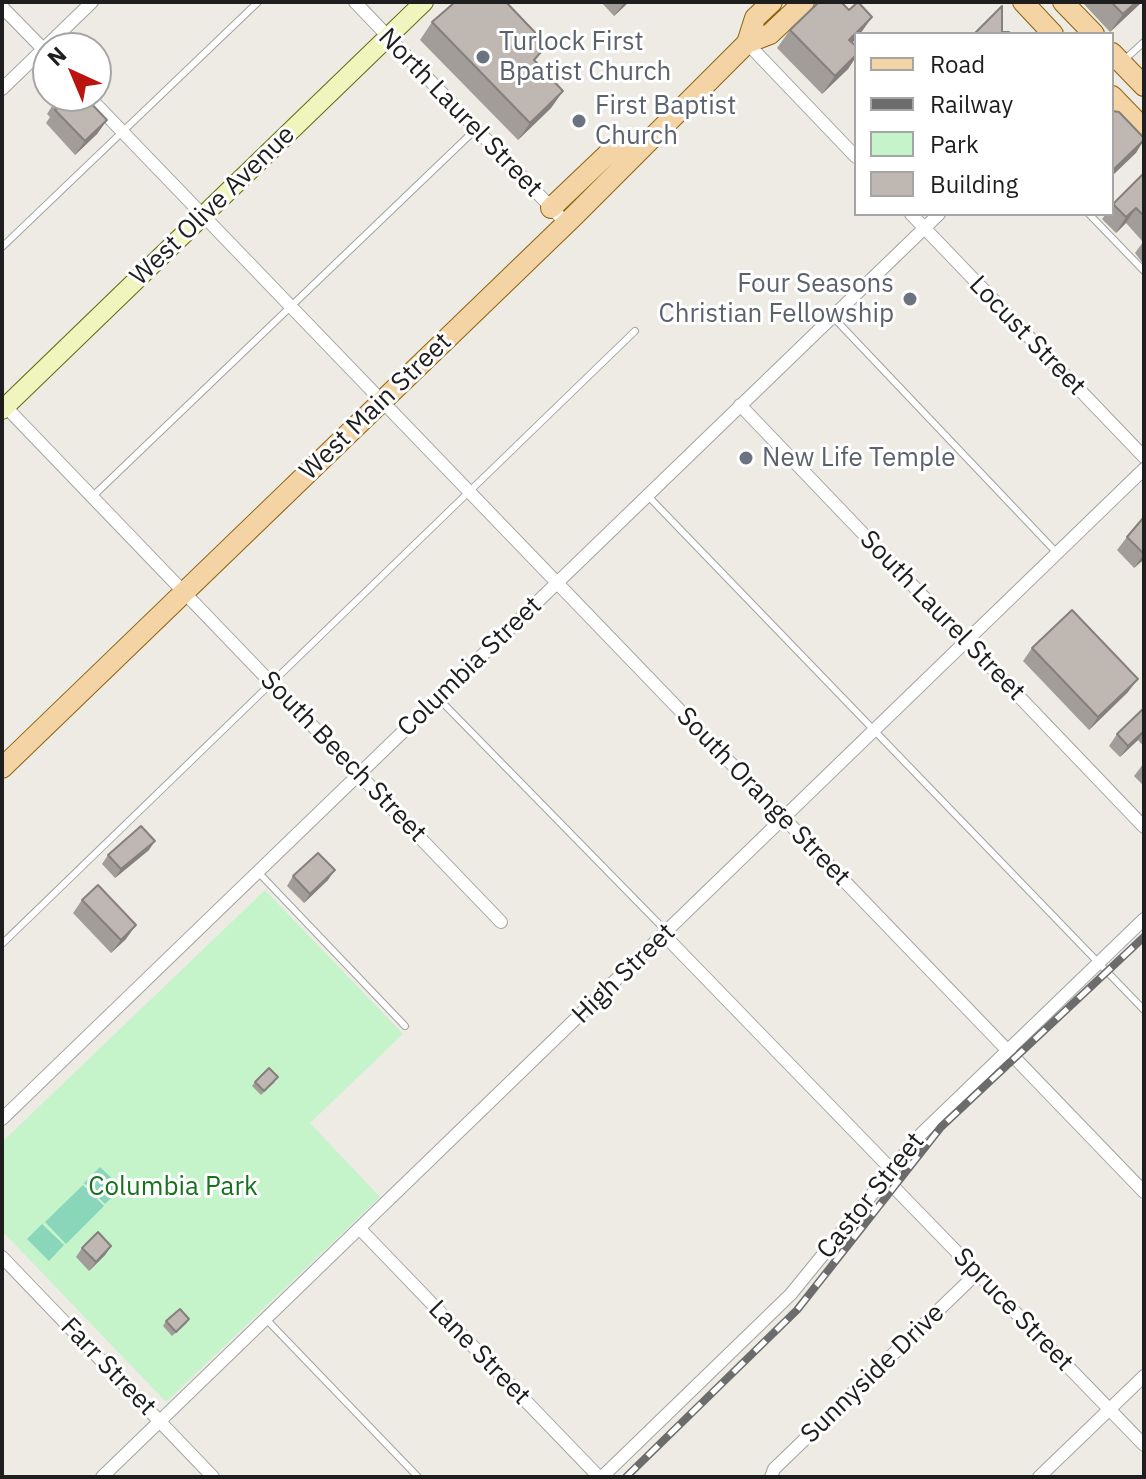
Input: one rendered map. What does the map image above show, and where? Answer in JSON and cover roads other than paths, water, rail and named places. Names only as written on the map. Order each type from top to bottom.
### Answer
[{"type":"main road","name":"West Main Street","points":[[747,43],[755,18],[772,2]]},
{"type":"main road","name":"West Main Street","points":[[2,768],[566,223],[747,43],[770,34],[804,2]]},
{"type":"main road","points":[[1023,2],[1051,32]]},
{"type":"main road","points":[[1063,2],[1092,32]]},
{"type":"main road","points":[[1117,58],[1144,86]]},
{"type":"main road","points":[[1114,98],[1144,129]]},
{"type":"main road","points":[[551,208],[613,149],[645,142]]},
{"type":"street","points":[[64,32],[92,2]]},
{"type":"street","name":"North Laurel Street","points":[[355,2],[566,223]]},
{"type":"street","name":"West Olive Avenue","points":[[3,407],[424,2]]},
{"type":"street","points":[[2,7],[32,38]]},
{"type":"street","points":[[747,43],[854,155]]},
{"type":"street","points":[[2,89],[32,63]]},
{"type":"street","name":"South Orange Street","points":[[104,112],[1144,1192]]},
{"type":"street","name":"Locust Street","points":[[913,216],[1144,457]]},
{"type":"street","name":"Columbia Street","points":[[2,1119],[937,216]]},
{"type":"street","name":"South Laurel Street","points":[[740,405],[1144,827]]},
{"type":"street","name":"South Beech Street","points":[[3,407],[501,922]]},
{"type":"street","name":"High Street","points":[[102,1477],[1144,469]]},
{"type":"street","name":"Castor Street","points":[[600,1477],[791,1294],[886,1172],[1144,919]]},
{"type":"street","name":"Spruce Street","points":[[665,934],[977,1273],[1144,1445]]},
{"type":"street","name":"Lane Street","points":[[360,1229],[600,1477]]},
{"type":"street","name":"Farr Street","points":[[2,1257],[213,1477]]},
{"type":"street","name":"Sunnyside Drive","points":[[771,1477],[774,1469],[977,1273]]},
{"type":"street","points":[[1039,1477],[1144,1376]]},
{"type":"lane","points":[[2,247],[258,2]]},
{"type":"lane","points":[[1117,58],[1144,42]]},
{"type":"lane","points":[[92,497],[476,129]]},
{"type":"lane","points":[[1091,216],[1144,271]]},
{"type":"lane","points":[[832,316],[1057,553]]},
{"type":"lane","points":[[2,944],[635,331]]},
{"type":"lane","points":[[647,495],[1144,1010]]},
{"type":"lane","points":[[438,698],[665,934]]},
{"type":"lane","points":[[258,872],[405,1026]]},
{"type":"lane","points":[[266,1319],[418,1477]]},
{"type":"railway","points":[[626,1477],[797,1310],[941,1127],[1144,937]]},
{"type":"place","name":"Turlock First Bpatist Church","points":[[483,57]]},
{"type":"place","name":"First Baptist Church","points":[[579,121]]},
{"type":"place","name":"Four Seasons Christian Fellowship","points":[[910,299]]},
{"type":"place","name":"New Life Temple","points":[[746,458]]},
{"type":"park label","name":"Columbia Park","points":[[173,1187]]}]
